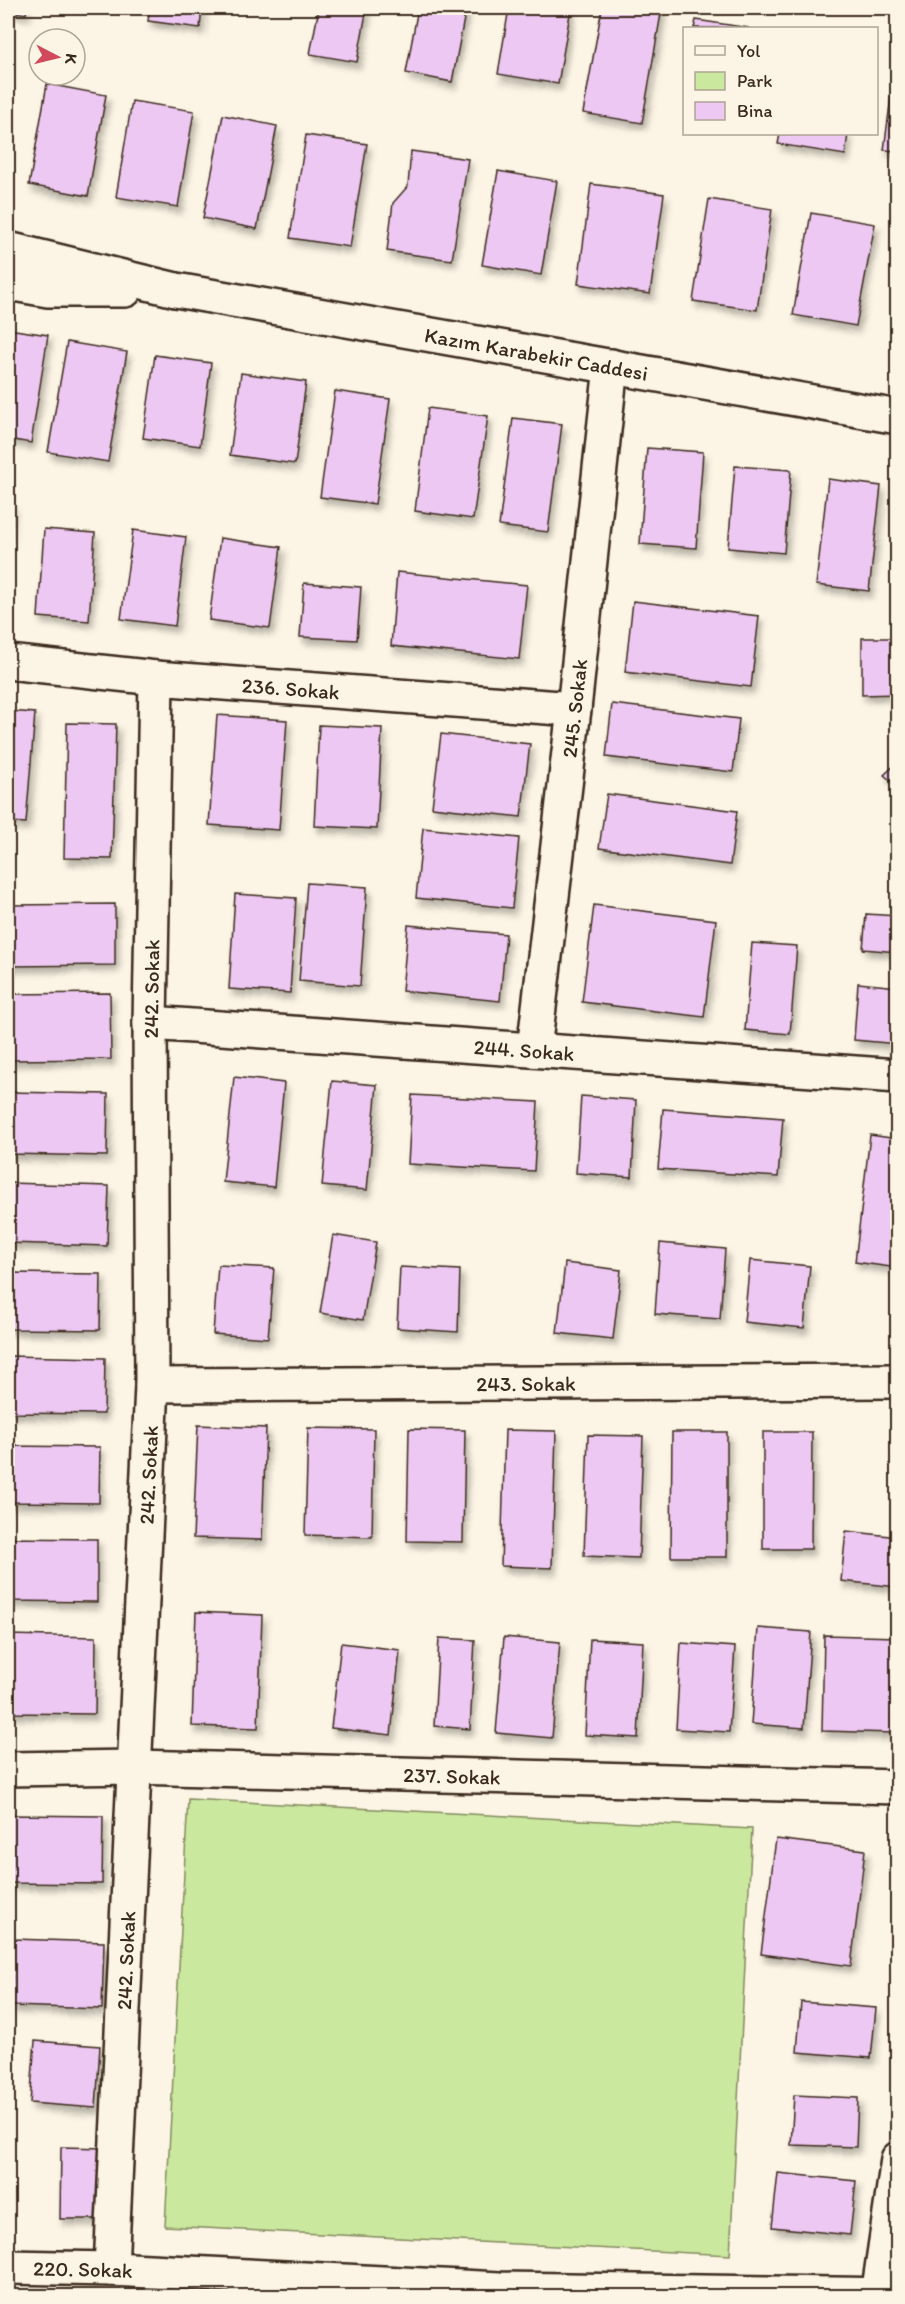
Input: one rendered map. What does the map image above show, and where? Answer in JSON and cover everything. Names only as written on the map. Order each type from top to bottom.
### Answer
[{"type":"street","name":"Kazım Karabekir Caddesi","points":[[8,249],[176,290],[897,417]]},
{"type":"street","name":"Kazım Karabekir Caddesi","points":[[8,283],[48,290],[176,290]]},
{"type":"street","name":"245. Sokak","points":[[534,1050],[574,709],[610,366]]},
{"type":"street","name":"236. Sokak","points":[[8,662],[156,678],[574,709]]},
{"type":"street","name":"242. Sokak","points":[[111,2269],[152,1385],[150,1023],[156,678]]},
{"type":"street","name":"244. Sokak","points":[[150,1023],[897,1076]]},
{"type":"street","name":"243. Sokak","points":[[152,1385],[897,1381]]},
{"type":"street","name":"237. Sokak","points":[[8,1769],[134,1767],[897,1786]]},
{"type":"street","points":[[885,2296],[897,2160]]},
{"type":"street","name":"220. Sokak","points":[[8,2267],[111,2269],[273,2287],[500,2293],[885,2296]]},
{"type":"green space","points":[[188,1799],[752,1829],[730,2255],[165,2226]]},
{"type":"building","points":[[8,8],[27,8],[26,14],[8,11]]},
{"type":"building","points":[[150,8],[202,8],[200,28],[148,21]]},
{"type":"building","points":[[319,8],[367,8],[357,62],[310,54]]},
{"type":"building","points":[[418,8],[466,8],[452,82],[406,73]]},
{"type":"building","points":[[509,8],[571,8],[558,84],[498,74]]},
{"type":"building","points":[[602,8],[662,8],[642,123],[583,113]]},
{"type":"building","points":[[696,20],[742,27],[694,27]]},
{"type":"building","points":[[898,51],[898,151],[884,150]]},
{"type":"building","points":[[46,87],[63,87],[106,95],[88,196],[29,185]]},
{"type":"building","points":[[132,101],[194,111],[178,207],[116,197]]},
{"type":"building","points":[[223,115],[277,126],[257,229],[203,218]]},
{"type":"building","points":[[306,135],[367,144],[350,247],[290,238]]},
{"type":"building","points":[[780,135],[848,135],[845,155],[778,144]]},
{"type":"building","points":[[411,151],[468,159],[452,260],[387,251],[393,203],[408,186]]},
{"type":"building","points":[[498,171],[557,181],[541,275],[482,265]]},
{"type":"building","points":[[591,184],[664,194],[650,294],[578,284]]},
{"type":"building","points":[[709,199],[772,209],[757,310],[693,301]]},
{"type":"building","points":[[811,213],[875,224],[856,326],[793,315]]},
{"type":"building","points":[[898,309],[898,337],[894,336]]},
{"type":"building","points":[[8,329],[48,335],[31,443],[8,439]]},
{"type":"building","points":[[67,342],[127,352],[108,462],[48,452]]},
{"type":"building","points":[[155,355],[211,363],[200,446],[143,438]]},
{"type":"building","points":[[241,373],[306,382],[295,464],[230,455]]},
{"type":"building","points":[[335,391],[390,399],[375,504],[320,497]]},
{"type":"building","points":[[428,408],[488,416],[473,519],[415,511]]},
{"type":"building","points":[[513,418],[562,424],[548,532],[499,526]]},
{"type":"building","points":[[647,448],[703,452],[696,548],[640,544]]},
{"type":"building","points":[[735,466],[791,470],[784,553],[728,548]]},
{"type":"building","points":[[828,479],[881,486],[869,591],[816,585]]},
{"type":"building","points":[[8,503],[12,504],[8,541]]},
{"type":"building","points":[[44,529],[95,533],[89,621],[38,617]]},
{"type":"building","points":[[133,530],[186,537],[175,626],[121,619]]},
{"type":"building","points":[[220,538],[281,547],[270,628],[209,620]]},
{"type":"building","points":[[397,572],[527,585],[519,659],[391,646]]},
{"type":"building","points":[[304,583],[361,587],[357,640],[300,637]]},
{"type":"building","points":[[633,601],[759,616],[751,687],[625,672]]},
{"type":"building","points":[[862,638],[898,638],[898,694],[862,695]]},
{"type":"building","points":[[612,704],[739,719],[733,772],[606,757]]},
{"type":"building","points":[[8,711],[35,713],[26,823],[8,822]]},
{"type":"building","points":[[217,715],[287,720],[279,830],[209,825]]},
{"type":"building","points":[[67,723],[116,724],[112,859],[64,858]]},
{"type":"building","points":[[319,725],[382,728],[377,829],[314,826]]},
{"type":"building","points":[[441,734],[530,744],[521,817],[432,807]]},
{"type":"building","points":[[898,762],[898,787],[884,775]]},
{"type":"building","points":[[607,794],[737,811],[730,865],[599,848]]},
{"type":"building","points":[[423,828],[519,838],[512,908],[416,898]]},
{"type":"building","points":[[898,833],[898,856],[891,848]]},
{"type":"building","points":[[307,883],[367,887],[360,986],[299,981]]},
{"type":"building","points":[[235,894],[296,898],[290,993],[229,989]]},
{"type":"building","points":[[115,904],[115,965],[8,966],[8,905]]},
{"type":"building","points":[[594,905],[716,920],[704,1017],[582,1002]]},
{"type":"building","points":[[866,914],[898,916],[898,952],[863,949]]},
{"type":"building","points":[[408,925],[506,934],[500,1001],[402,991]]},
{"type":"building","points":[[752,943],[797,946],[790,1034],[745,1030]]},
{"type":"building","points":[[858,983],[898,987],[898,1044],[854,1040]]},
{"type":"building","points":[[110,993],[111,1059],[9,1060],[9,994]]},
{"type":"building","points":[[234,1077],[284,1083],[274,1187],[223,1182]]},
{"type":"building","points":[[332,1081],[377,1085],[367,1190],[322,1186]]},
{"type":"building","points":[[8,1092],[108,1094],[107,1156],[8,1154]]},
{"type":"building","points":[[412,1095],[538,1102],[534,1171],[408,1164]]},
{"type":"building","points":[[581,1096],[636,1100],[632,1177],[576,1173]]},
{"type":"building","points":[[663,1109],[783,1118],[778,1177],[658,1169]]},
{"type":"building","points":[[870,1135],[898,1139],[898,1268],[855,1262]]},
{"type":"building","points":[[8,1183],[109,1186],[107,1246],[8,1243]]},
{"type":"building","points":[[333,1235],[376,1242],[363,1320],[320,1313]]},
{"type":"building","points":[[660,1243],[725,1249],[720,1319],[655,1314]]},
{"type":"building","points":[[750,1260],[810,1266],[804,1328],[744,1322]]},
{"type":"building","points":[[565,1263],[621,1270],[613,1339],[557,1333]]},
{"type":"building","points":[[218,1265],[274,1268],[268,1338],[213,1334]]},
{"type":"building","points":[[400,1267],[460,1270],[458,1332],[397,1328]]},
{"type":"building","points":[[8,1273],[101,1274],[100,1330],[8,1329]]},
{"type":"building","points":[[8,1356],[105,1358],[104,1414],[8,1413]]},
{"type":"building","points":[[198,1425],[266,1428],[262,1540],[193,1538]]},
{"type":"building","points":[[308,1428],[374,1429],[372,1537],[305,1535]]},
{"type":"building","points":[[409,1429],[465,1430],[463,1542],[407,1541]]},
{"type":"building","points":[[505,1430],[556,1431],[552,1568],[501,1566]]},
{"type":"building","points":[[672,1432],[727,1432],[727,1557],[671,1557]]},
{"type":"building","points":[[763,1432],[812,1432],[811,1549],[763,1549]]},
{"type":"building","points":[[588,1435],[643,1436],[639,1558],[584,1556]]},
{"type":"building","points":[[8,1446],[100,1447],[99,1503],[8,1502]]},
{"type":"building","points":[[846,1531],[898,1537],[898,1587],[841,1581]]},
{"type":"building","points":[[8,1538],[97,1539],[97,1602],[8,1601]]},
{"type":"building","points":[[196,1612],[262,1615],[258,1728],[192,1726]]},
{"type":"building","points":[[758,1628],[811,1632],[804,1728],[751,1724]]},
{"type":"building","points":[[8,1635],[96,1637],[95,1714],[8,1713]]},
{"type":"building","points":[[824,1635],[897,1637],[894,1733],[822,1731]]},
{"type":"building","points":[[504,1637],[560,1642],[552,1738],[496,1733]]},
{"type":"building","points":[[439,1638],[475,1640],[470,1729],[434,1726]]},
{"type":"building","points":[[590,1639],[643,1642],[638,1738],[585,1735]]},
{"type":"building","points":[[341,1643],[400,1650],[391,1735],[331,1728]]},
{"type":"building","points":[[681,1643],[735,1647],[729,1732],[676,1729]]},
{"type":"building","points":[[8,1815],[103,1816],[102,1884],[8,1883]]},
{"type":"building","points":[[776,1839],[865,1850],[851,1966],[761,1954]]},
{"type":"building","points":[[13,1939],[104,1942],[102,2009],[11,2006]]},
{"type":"building","points":[[801,2002],[876,2008],[871,2058],[797,2052]]},
{"type":"building","points":[[35,2041],[100,2046],[96,2108],[30,2103]]},
{"type":"building","points":[[794,2095],[858,2098],[856,2147],[791,2145]]},
{"type":"building","points":[[61,2147],[106,2148],[105,2219],[60,2219]]},
{"type":"building","points":[[778,2173],[856,2181],[850,2235],[772,2227]]}]
